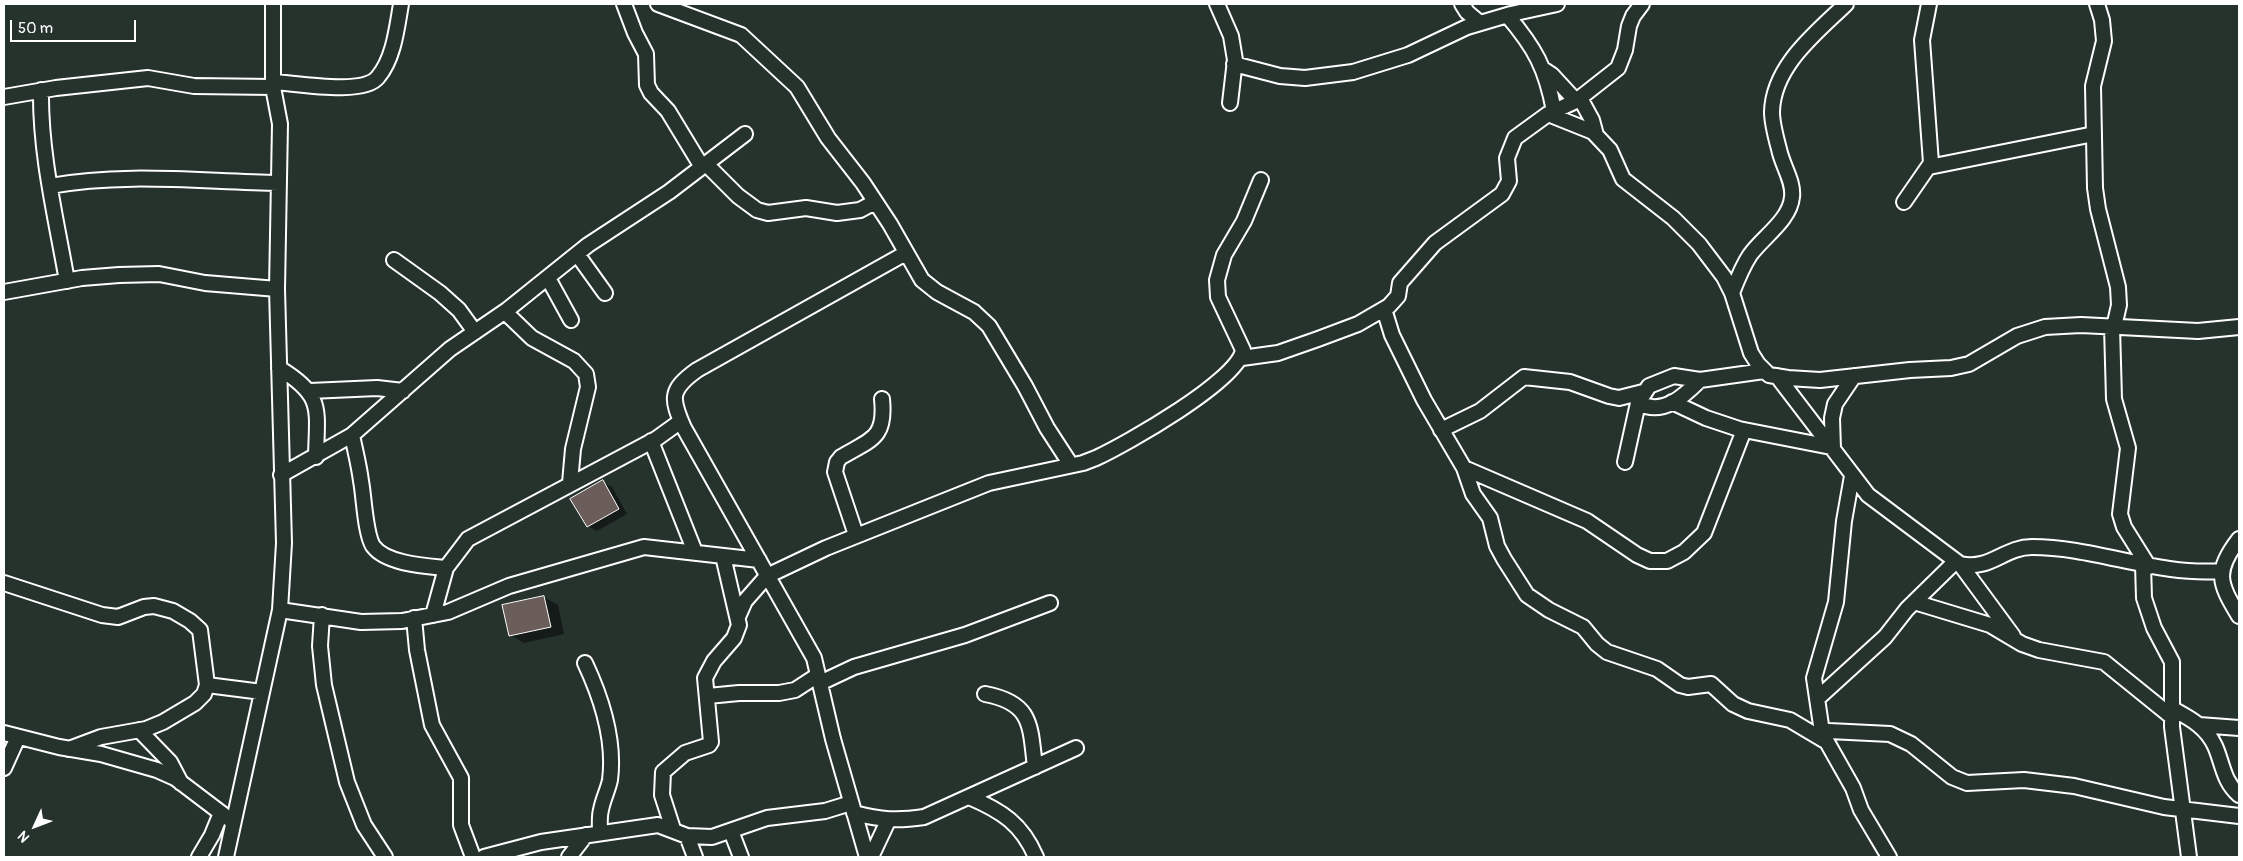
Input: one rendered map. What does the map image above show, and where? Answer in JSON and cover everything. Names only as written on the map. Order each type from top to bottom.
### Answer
[{"type":"street","points":[[226,857],[280,610],[284,543],[277,289],[280,124],[273,84],[273,4]]},
{"type":"street","points":[[4,97],[40,90],[148,78],[194,86],[273,84],[346,88],[367,86],[378,78],[388,59],[401,4]]},
{"type":"street","points":[[624,4],[635,33],[646,54],[647,85],[651,93],[668,111],[704,165],[738,196],[757,210],[768,213],[806,208],[837,214],[860,210],[875,202]]},
{"type":"street","points":[[658,4],[741,35],[797,87],[828,138],[875,202],[922,280],[937,292],[974,312],[989,326],[1025,386],[1047,428],[1071,466]]},
{"type":"street","points":[[1217,4],[1231,36],[1234,64],[1230,103]]},
{"type":"street","points":[[1462,4],[1467,12],[1480,23]]},
{"type":"street","points":[[1234,64],[1280,76],[1305,78],[1353,72],[1408,55],[1480,23],[1557,4]]},
{"type":"street","points":[[738,617],[745,602],[767,576],[856,535],[989,484],[1083,463],[1110,452],[1167,419],[1218,382],[1242,358],[1278,353],[1358,324],[1384,309],[1398,296],[1400,283],[1435,243],[1502,194],[1509,181],[1507,158],[1514,138],[1551,112],[1578,99],[1618,68],[1625,50],[1629,26],[1642,4]]},
{"type":"street","points":[[1732,293],[1749,257],[1785,216],[1792,196],[1789,177],[1779,151],[1772,112],[1776,86],[1787,66],[1846,4]]},
{"type":"street","points":[[1904,202],[1930,163],[1922,40],[1929,4]]},
{"type":"street","points":[[2097,4],[2102,20],[2104,41],[2093,86],[2098,209],[2118,287],[2119,306],[2113,327],[2114,399],[2128,448],[2120,514],[2124,527],[2146,566],[2144,598],[2154,628],[2172,662],[2174,680],[2171,713],[2189,857]]},
{"type":"street","points":[[1507,15],[1532,45],[1543,69],[1551,112]]},
{"type":"street","points":[[1543,69],[1552,74],[1578,99],[1592,120],[1596,135]]},
{"type":"street","points":[[40,90],[40,114],[50,186],[68,281]]},
{"type":"street","points":[[1551,112],[1596,135],[1610,150],[1623,179],[1672,218],[1699,244],[1724,277],[1732,293],[1751,353],[1832,448],[1868,495],[1958,563],[2015,639]]},
{"type":"street","points":[[281,475],[352,435],[450,349],[505,312],[577,254],[745,134]]},
{"type":"street","points":[[1929,167],[2094,134]]},
{"type":"street","points":[[50,186],[118,177],[280,184]]},
{"type":"street","points":[[1242,358],[1243,350],[1218,298],[1217,280],[1224,255],[1244,221],[1261,180]]},
{"type":"street","points":[[867,857],[814,658],[681,421],[675,401],[677,388],[681,381],[906,253]]},
{"type":"street","points":[[577,254],[605,293]]},
{"type":"street","points":[[394,260],[447,298],[459,310],[475,332]]},
{"type":"street","points":[[4,292],[119,274],[159,274],[205,283],[277,289]]},
{"type":"street","points":[[548,278],[571,320]]},
{"type":"street","points":[[1384,309],[1400,352],[1441,430],[1464,468],[1473,494],[1490,518],[1504,560],[1527,595],[1549,610],[1583,627],[1597,644],[1607,652],[1657,669],[1680,685],[1688,687],[1711,684],[1733,704],[1748,711],[1784,718],[1818,732],[1890,734],[1911,744],[1952,777],[1967,783],[2024,780],[2074,786],[2164,807],[2239,816]]},
{"type":"street","points":[[505,312],[532,338],[574,361],[586,374],[588,387],[585,407],[577,427],[570,483]]},
{"type":"street","points":[[1625,462],[1640,398],[1649,386],[1662,378],[1674,376],[1700,380],[1770,374],[1820,380],[1951,368],[1968,364],[2017,336],[2045,326],[2081,325],[2198,331],[2239,327]]},
{"type":"street","points":[[279,368],[310,391],[316,407],[316,457]]},
{"type":"street","points":[[1832,448],[1832,418],[1835,404],[1854,376]]},
{"type":"street","points":[[1441,430],[1480,411],[1524,377],[1570,382],[1610,396],[1640,398],[1652,408],[1664,407],[1682,397],[1700,380]]},
{"type":"street","points":[[310,391],[377,388],[402,390]]},
{"type":"street","points":[[856,535],[835,472],[837,462],[841,457],[876,436],[882,426],[882,399]]},
{"type":"street","points":[[1672,402],[1706,418],[1744,430],[1832,448]]},
{"type":"street","points":[[433,615],[446,568],[468,539],[651,441],[681,421]]},
{"type":"street","points":[[1464,468],[1587,521],[1637,555],[1650,561],[1667,561],[1684,552],[1704,532],[1744,430]]},
{"type":"street","points":[[352,435],[361,481],[366,522],[373,546],[389,557],[411,564],[446,568]]},
{"type":"street","points":[[651,441],[695,552]]},
{"type":"street","points":[[1852,476],[1844,521],[1836,602],[1815,666],[1814,685],[1818,698],[1818,732],[1834,752],[1853,788],[1861,810],[1889,857]]},
{"type":"street","points":[[2239,539],[2229,553],[2221,571],[2220,580],[2226,595],[2239,616]]},
{"type":"street","points":[[280,610],[361,622],[433,615],[448,612],[510,586],[644,547],[759,560]]},
{"type":"street","points":[[1958,563],[1969,566],[1986,564],[2014,550],[2030,547],[2057,548],[2146,566],[2195,573],[2221,571]]},
{"type":"street","points":[[673,829],[662,795],[663,772],[685,754],[709,745],[711,742],[705,678],[708,669],[734,638],[739,625],[722,556]]},
{"type":"street","points":[[1818,698],[1885,637],[1914,602],[1958,563]]},
{"type":"street","points":[[4,583],[102,615],[118,616],[132,613],[144,607],[154,606],[173,611],[190,621],[200,630],[207,685],[204,694],[196,703],[163,722],[139,730],[101,737],[69,749]]},
{"type":"street","points":[[1914,602],[1990,625],[2039,650],[2104,662],[2171,713],[2206,730],[2215,746],[2228,784],[2239,795]]},
{"type":"street","points":[[708,696],[739,693],[779,693],[795,690],[819,679],[854,667],[966,635],[1050,603]]},
{"type":"street","points":[[322,615],[320,646],[324,686],[347,782],[364,825],[384,857]]},
{"type":"street","points":[[414,618],[432,725],[461,778],[461,825],[473,857]]},
{"type":"street","points":[[585,663],[595,684],[607,728],[610,760],[610,779],[601,810],[600,833]]},
{"type":"street","points":[[207,685],[262,692]]},
{"type":"street","points":[[985,694],[997,696],[1019,707],[1026,718],[1036,767]]},
{"type":"street","points":[[2199,725],[2239,728]]},
{"type":"street","points":[[139,730],[170,762],[182,783]]},
{"type":"street","points":[[4,733],[158,770],[182,783],[233,822]]},
{"type":"street","points":[[4,768],[18,737]]},
{"type":"street","points":[[484,857],[541,842],[658,825],[673,829],[687,836],[712,837],[767,818],[853,808],[888,821],[924,817],[1076,748]]},
{"type":"street","points":[[969,797],[991,806],[1023,831],[1036,857]]},
{"type":"street","points":[[199,857],[212,835],[221,813]]},
{"type":"street","points":[[870,857],[888,821]]},
{"type":"street","points":[[731,831],[741,857]]},
{"type":"street","points":[[570,857],[586,835]]},
{"type":"street","points":[[687,836],[695,857]]},
{"type":"building","points":[[603,480],[619,509],[587,527],[570,499]]},
{"type":"building","points":[[544,596],[551,627],[509,636],[502,605]]}]
